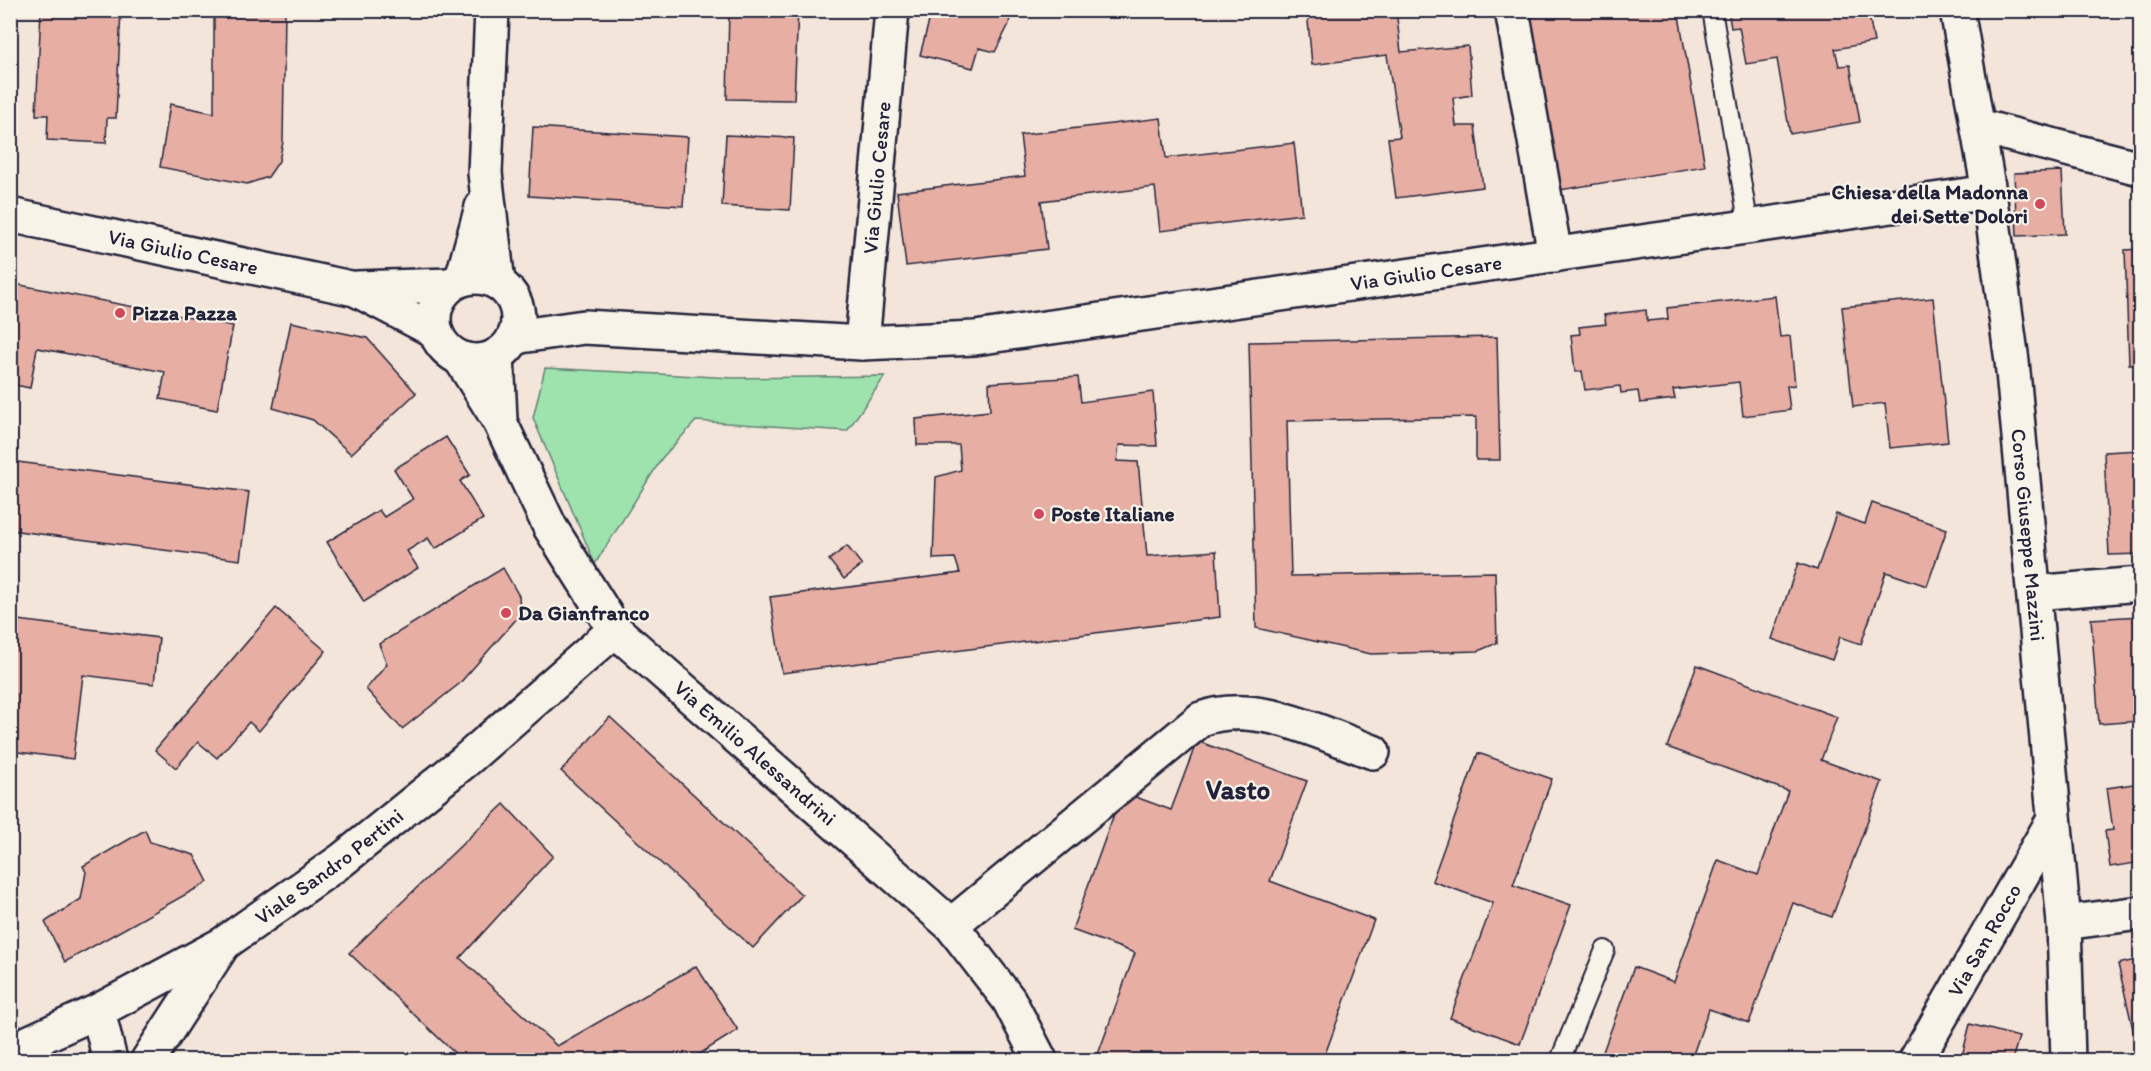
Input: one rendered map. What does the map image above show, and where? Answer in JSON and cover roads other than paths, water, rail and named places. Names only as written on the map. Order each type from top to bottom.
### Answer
[{"type":"street","points":[[492,10],[486,194],[506,292],[517,319],[506,346]]},
{"type":"street","name":"Via Giulio Cesare","points":[[862,343],[892,10]]},
{"type":"street","points":[[1512,10],[1555,255]]},
{"type":"street","name":"Corso Giuseppe Mazzini","points":[[1957,10],[1989,192],[2012,361],[2064,923],[2068,1060]]},
{"type":"street","points":[[1978,126],[2140,168]]},
{"type":"street","name":"Via Giulio Cesare","points":[[10,215],[355,289],[435,331],[441,343],[460,358],[486,360],[506,346],[584,327],[862,343],[975,338],[1989,192]]},
{"type":"street","points":[[435,331],[435,306],[456,282],[486,194]]},
{"type":"street","name":"Via Giulio Cesare","points":[[355,289],[456,282],[474,277],[584,327]]},
{"type":"street","name":"Via Emilio Alessandrini","points":[[500,422],[506,346]]},
{"type":"street","name":"Via Emilio Alessandrini","points":[[460,358],[500,422],[550,527],[615,630],[951,925],[1009,1000],[1040,1060]]},
{"type":"street","points":[[2034,592],[2140,584]]},
{"type":"street","name":"Viale Sandro Pertini","points":[[20,1053],[223,944],[342,860],[465,761],[615,630]]},
{"type":"street","points":[[951,925],[1201,719],[1219,712],[1266,715],[1373,752]]},
{"type":"street","name":"Via San Rocco","points":[[1916,1060],[2054,819]]},
{"type":"street","points":[[2064,923],[2140,913]]},
{"type":"street","points":[[148,1060],[223,944]]},
{"type":"street","points":[[88,1060],[98,1011]]},
{"type":"street","points":[[98,1011],[110,1060]]},
{"type":"lane","points":[[1712,10],[1749,227]]},
{"type":"lane","points":[[1560,1060],[1605,950]]},
{"type":"place","name":"Chiesa della Madonna dei Sette Dolori","points":[[2040,204]]},
{"type":"place","name":"Pizza Pazza","points":[[120,313]]},
{"type":"place","name":"Poste Italiane","points":[[1039,514]]},
{"type":"place","name":"Da Gianfranco","points":[[506,613]]},
{"type":"district","name":"Vasto","points":[[1238,790]]}]
